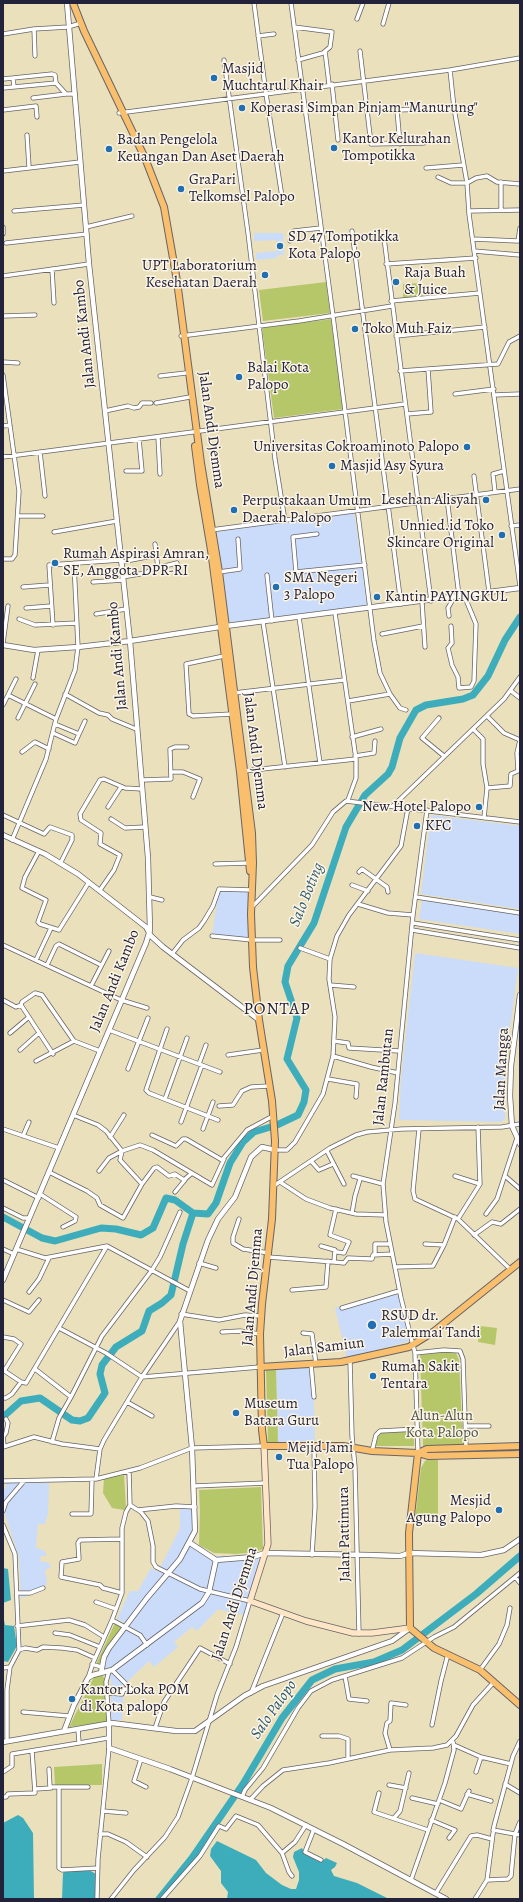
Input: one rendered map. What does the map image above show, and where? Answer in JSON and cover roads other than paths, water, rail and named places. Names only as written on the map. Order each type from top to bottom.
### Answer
[{"type":"main road","name":"Jalan Andi Djemma","points":[[70,3],[121,112],[138,151],[160,209],[183,335],[196,432],[200,485],[219,572],[224,626],[224,656],[232,714],[243,772]]},
{"type":"main road","name":"Jalan Andi Djemma","points":[[73,3],[79,24]]},
{"type":"main road","name":"Jalan Andi Djemma","points":[[183,335],[186,373],[196,432]]},
{"type":"main road","name":"Jalan Andi Djemma","points":[[210,531],[234,693],[251,845],[252,940],[258,1020],[276,1134],[275,1150],[277,1184],[260,1316],[260,1368],[268,1544],[250,1600]]},
{"type":"main road","name":"Jalan Andi Djemma","points":[[251,845],[249,863],[252,878]]},
{"type":"main road","name":"Jalan Samiun","points":[[260,1368],[350,1361],[404,1349],[433,1332],[520,1262]]},
{"type":"main road","points":[[264,1446],[343,1446],[372,1451],[418,1453],[428,1456],[520,1446]]},
{"type":"main road","points":[[418,1453],[424,1450],[466,1448],[481,1451],[520,1454]]},
{"type":"main road","points":[[412,1629],[409,1553],[411,1505],[418,1453]]},
{"type":"main road","points":[[250,1600],[283,1613],[332,1629],[359,1634],[412,1629],[434,1648],[480,1670],[520,1705]]},
{"type":"street","name":"Jalan Andi Kambo","points":[[3,1280],[149,934],[150,897],[130,641],[89,264],[67,3]]},
{"type":"street","points":[[254,3],[282,197]]},
{"type":"street","points":[[291,3],[371,608],[374,641],[380,673],[390,694],[400,708],[406,710]]},
{"type":"street","points":[[357,19],[363,3]]},
{"type":"street","points":[[383,24],[389,3]]},
{"type":"street","points":[[3,34],[34,29],[68,27],[79,24]]},
{"type":"street","points":[[294,27],[331,32],[330,47],[325,51],[298,60]]},
{"type":"street","points":[[34,29],[35,56]]},
{"type":"street","points":[[258,36],[274,34]]},
{"type":"street","points":[[360,50],[371,144],[424,143]]},
{"type":"street","points":[[325,51],[338,140]]},
{"type":"street","points":[[121,112],[230,97],[266,94],[330,84],[450,70],[520,58]]},
{"type":"street","points":[[224,60],[285,521]]},
{"type":"street","points":[[8,606],[4,617],[3,644],[38,650],[130,641],[224,626],[431,601],[520,587],[474,251],[467,183],[454,108],[450,70]]},
{"type":"street","points":[[3,79],[52,74],[55,75],[56,83],[66,94]]},
{"type":"street","points":[[13,78],[14,87]]},
{"type":"street","points":[[3,88],[56,83]]},
{"type":"street","points":[[33,98],[75,94]]},
{"type":"street","points":[[3,110],[36,106],[37,117]]},
{"type":"street","points":[[400,144],[397,110],[454,108]]},
{"type":"street","points":[[27,135],[29,167]]},
{"type":"street","points":[[3,171],[80,162]]},
{"type":"street","points":[[426,168],[463,165]]},
{"type":"street","points":[[438,177],[451,183],[467,183],[476,178],[487,176],[496,182],[520,184]]},
{"type":"street","points":[[501,182],[501,210]]},
{"type":"street","points":[[14,211],[84,205]]},
{"type":"street","points":[[469,211],[520,210]]},
{"type":"street","points":[[86,227],[132,216]]},
{"type":"street","points":[[3,226],[4,234]]},
{"type":"street","points":[[290,241],[291,234],[294,231],[321,228]]},
{"type":"street","points":[[473,239],[518,242],[520,228]]},
{"type":"street","points":[[352,231],[401,604]]},
{"type":"street","points":[[6,242],[87,234]]},
{"type":"street","points":[[384,238],[386,264],[431,601]]},
{"type":"street","points":[[474,251],[520,255]]},
{"type":"street","points":[[386,264],[476,258]]},
{"type":"street","points":[[3,276],[89,264]]},
{"type":"street","points":[[52,269],[54,303]]},
{"type":"street","points":[[183,335],[333,316],[392,304],[480,293]]},
{"type":"street","points":[[3,316],[35,315]]},
{"type":"street","points":[[396,336],[485,327]]},
{"type":"street","points":[[400,370],[498,364],[509,342],[520,336]]},
{"type":"street","points":[[3,362],[18,363]]},
{"type":"street","points":[[407,414],[431,412],[428,369]]},
{"type":"street","points":[[160,376],[186,373]]},
{"type":"street","points":[[3,375],[4,397],[15,455],[19,491],[16,555],[12,558],[3,559]]},
{"type":"street","points":[[455,394],[494,389]]},
{"type":"street","points":[[494,395],[520,394]]},
{"type":"street","points":[[156,403],[190,398]]},
{"type":"street","points":[[105,411],[128,406],[134,408],[139,407],[142,403],[151,403]]},
{"type":"street","points":[[3,457],[405,404]]},
{"type":"street","points":[[3,426],[10,425]]},
{"type":"street","points":[[158,437],[160,474]]},
{"type":"street","points":[[126,471],[142,471],[138,439]]},
{"type":"street","points":[[40,452],[45,496]]},
{"type":"street","points":[[495,492],[493,474],[504,471]]},
{"type":"street","points":[[474,476],[489,592]]},
{"type":"street","points":[[210,531],[358,509],[520,489]]},
{"type":"street","points":[[447,498],[462,596],[476,624],[474,681],[471,687],[459,688],[458,677],[452,665],[448,648],[452,643],[451,626]]},
{"type":"street","points":[[18,516],[43,516]]},
{"type":"street","points":[[54,532],[117,521]]},
{"type":"street","points":[[511,526],[520,525]]},
{"type":"street","points":[[317,534],[293,537],[296,572],[365,565]]},
{"type":"street","points":[[219,572],[240,569],[238,539]]},
{"type":"street","points":[[155,544],[158,568]]},
{"type":"street","points":[[515,554],[520,553]]},
{"type":"street","points":[[53,625],[49,585],[49,565],[121,561],[157,555]]},
{"type":"street","points":[[12,840],[49,749],[56,719],[75,670],[78,647],[74,563]]},
{"type":"street","points":[[93,582],[146,573],[177,563]]},
{"type":"street","points":[[267,575],[272,621]]},
{"type":"street","points":[[23,586],[49,585]]},
{"type":"street","points":[[449,616],[448,608],[452,601],[451,597]]},
{"type":"street","points":[[422,602],[425,647]]},
{"type":"street","points":[[26,608],[51,606]]},
{"type":"street","points":[[96,614],[126,609]]},
{"type":"street","points":[[251,908],[312,845],[334,812],[348,800],[356,778],[348,701],[335,613]]},
{"type":"street","points":[[299,617],[310,684],[320,763]]},
{"type":"street","points":[[19,619],[35,625],[77,623]]},
{"type":"street","points":[[263,622],[285,767]]},
{"type":"street","points":[[382,634],[423,626]]},
{"type":"street","points":[[33,678],[38,650]]},
{"type":"street","points":[[224,656],[186,664],[189,714],[193,716],[232,714]]},
{"type":"street","points":[[393,806],[487,716],[511,691],[520,677]]},
{"type":"street","points":[[3,705],[16,679]]},
{"type":"street","points":[[234,693],[344,680]]},
{"type":"street","points":[[18,718],[35,684]]},
{"type":"street","points":[[511,691],[520,698]]},
{"type":"street","points":[[65,694],[99,713],[108,715],[112,719],[136,729]]},
{"type":"street","points":[[348,701],[390,694]]},
{"type":"street","points":[[8,695],[56,719]]},
{"type":"street","points":[[487,716],[504,733],[520,740],[517,753],[518,771],[510,774],[510,786],[487,788]]},
{"type":"street","points":[[439,718],[422,737],[444,756]]},
{"type":"street","points":[[53,733],[75,743],[85,721]]},
{"type":"street","points":[[55,724],[79,734]]},
{"type":"street","points":[[352,737],[381,729]]},
{"type":"street","points":[[473,729],[483,739],[483,764],[487,788],[484,818]]},
{"type":"street","points":[[243,772],[320,763],[374,753],[375,741]]},
{"type":"street","points":[[22,752],[35,742],[49,749]]},
{"type":"street","points":[[142,780],[171,779],[170,749],[175,747],[186,747]]},
{"type":"street","points":[[171,772],[183,772],[199,778],[193,797]]},
{"type":"street","points":[[100,890],[114,870],[120,855],[100,844],[101,833],[79,817],[100,780],[104,779],[121,787],[142,789]]},
{"type":"street","points":[[108,807],[121,787]]},
{"type":"street","points":[[348,800],[520,822]]},
{"type":"street","points":[[101,1673],[101,1667],[109,1648],[125,1626],[168,1574],[190,1543],[195,1531],[192,1448],[180,1321],[181,1314],[199,1263],[216,1223],[235,1197],[251,1156],[262,1146],[275,1150],[287,1150],[295,1142],[319,1102],[328,1079],[333,1056],[336,1017],[328,970],[330,959],[337,936],[358,904],[401,846],[408,808]]},
{"type":"street","name":"Jalan Rambutan","points":[[418,1453],[415,1353],[399,1291],[390,1244],[385,1215],[384,1184],[398,1073],[412,930],[427,810]]},
{"type":"street","points":[[3,815],[19,824],[44,834],[50,828],[72,835],[72,840],[61,862]]},
{"type":"street","points":[[111,819],[125,828],[145,827]]},
{"type":"street","points":[[3,835],[61,862],[90,882],[146,927],[149,934],[172,954],[258,1020]]},
{"type":"street","points":[[39,851],[25,877],[22,888],[46,900],[38,922],[51,928],[60,929],[90,882]]},
{"type":"street","points":[[215,864],[249,863]]},
{"type":"street","points":[[358,872],[362,869],[389,888],[388,892]]},
{"type":"street","points":[[352,885],[368,892]]},
{"type":"street","points":[[172,954],[183,940],[199,928],[213,906],[219,889],[251,890]]},
{"type":"street","points":[[150,897],[162,900]]},
{"type":"street","points":[[416,897],[520,913]]},
{"type":"street","points":[[358,904],[388,913],[414,915]]},
{"type":"street","points":[[413,923],[520,940]]},
{"type":"street","points":[[36,960],[51,928]]},
{"type":"street","points":[[450,937],[451,928]]},
{"type":"street","points":[[412,930],[520,948]]},
{"type":"street","points":[[212,936],[252,940],[280,940]]},
{"type":"street","points":[[492,944],[494,936]]},
{"type":"street","points":[[47,965],[58,944],[101,965]]},
{"type":"street","points":[[3,945],[121,1000],[147,1008]]},
{"type":"street","points":[[300,948],[330,959]]},
{"type":"street","points":[[91,986],[109,951]]},
{"type":"street","points":[[330,985],[354,987]]},
{"type":"street","points":[[3,1000],[16,1008],[36,993],[40,994],[74,1041],[100,1050]]},
{"type":"street","name":"Jalan Mangga","points":[[520,995],[511,1066],[512,1126],[520,1144]]},
{"type":"street","points":[[21,1005],[53,1054]]},
{"type":"street","points":[[10,1033],[29,1017]]},
{"type":"street","points":[[128,1069],[148,1018]]},
{"type":"street","points":[[167,1029],[146,1090],[165,1100],[218,1120]]},
{"type":"street","points":[[109,1030],[220,1072]]},
{"type":"street","points":[[20,1050],[39,1033]]},
{"type":"street","points":[[165,1100],[187,1038]]},
{"type":"street","points":[[36,1061],[53,1054],[74,1041]]},
{"type":"street","points":[[334,1041],[348,1043],[349,1048],[354,1049],[399,1051]]},
{"type":"street","points":[[181,1122],[201,1065],[206,1045]]},
{"type":"street","points":[[228,1055],[263,1050]]},
{"type":"street","points":[[333,1056],[398,1073]]},
{"type":"street","points":[[328,1079],[357,1084],[356,1097]]},
{"type":"street","points":[[219,1106],[233,1105],[245,1089],[258,1086],[269,1086]]},
{"type":"street","points":[[203,1129],[213,1102]]},
{"type":"street","points":[[73,1115],[98,1125],[122,1151]]},
{"type":"street","points":[[110,1137],[124,1115]]},
{"type":"street","points":[[99,1171],[109,1158],[122,1151],[140,1145],[158,1152],[213,1185],[224,1159],[237,1140],[247,1130],[274,1118]]},
{"type":"street","points":[[23,1136],[29,1122]]},
{"type":"street","points":[[385,1215],[352,1213],[336,1209],[306,1199],[277,1184],[310,1161],[356,1135],[376,1130],[512,1126],[520,1124]]},
{"type":"street","points":[[395,1266],[433,1266],[457,1218],[480,1184],[478,1127]]},
{"type":"street","points":[[3,1129],[59,1148]]},
{"type":"street","points":[[419,1129],[414,1196],[419,1201],[457,1218],[510,1269]]},
{"type":"street","points":[[152,1135],[176,1146],[186,1139],[220,1159],[224,1159]]},
{"type":"street","points":[[486,1214],[495,1203],[517,1138]]},
{"type":"street","points":[[122,1151],[120,1160],[142,1184]]},
{"type":"street","points":[[327,1151],[344,1184]]},
{"type":"street","points":[[310,1161],[319,1170],[333,1164]]},
{"type":"street","points":[[49,1172],[87,1191],[96,1198],[100,1205],[123,1218],[142,1184],[155,1167],[168,1176],[174,1174],[184,1180]]},
{"type":"street","points":[[175,1192],[184,1180],[192,1173]]},
{"type":"street","points":[[353,1176],[384,1184]]},
{"type":"street","points":[[455,1176],[480,1184]]},
{"type":"street","points":[[505,1176],[520,1189]]},
{"type":"street","points":[[352,1213],[360,1179]]},
{"type":"street","points":[[3,1180],[39,1196],[76,1217],[75,1222],[63,1227]]},
{"type":"street","points":[[3,1208],[28,1220]]},
{"type":"street","points":[[321,1246],[332,1248],[336,1252],[344,1253],[348,1242],[330,1235],[336,1209]]},
{"type":"street","points":[[474,1235],[492,1222],[501,1224],[520,1209]]},
{"type":"street","points":[[52,1442],[59,1418],[95,1348],[110,1324],[152,1270],[165,1246],[180,1212]]},
{"type":"street","points":[[239,1219],[233,1237],[233,1244],[243,1249],[268,1255],[344,1263],[348,1258],[371,1259],[374,1255],[375,1244],[390,1244]]},
{"type":"street","points":[[425,1244],[444,1245]]},
{"type":"street","points":[[3,1249],[48,1258],[107,1246],[190,1290]]},
{"type":"street","points":[[3,1337],[14,1339],[21,1344],[4,1370],[21,1382],[26,1383],[107,1246]]},
{"type":"street","points":[[334,1262],[336,1252]]},
{"type":"street","points":[[374,1255],[392,1254]]},
{"type":"street","points":[[28,1292],[38,1279],[48,1258]]},
{"type":"street","points":[[292,1290],[326,1287],[328,1261]]},
{"type":"street","points":[[199,1263],[216,1268]]},
{"type":"street","points":[[342,1308],[399,1291]]},
{"type":"street","points":[[3,1300],[29,1312],[39,1300]]},
{"type":"street","points":[[181,1314],[219,1320],[245,1315],[260,1316]]},
{"type":"street","points":[[72,1514],[91,1514],[94,1479],[100,1449],[106,1436],[142,1377],[180,1321]]},
{"type":"street","points":[[58,1328],[106,1353],[142,1377],[260,1368]]},
{"type":"street","points":[[222,1332],[240,1331],[260,1334]]},
{"type":"street","points":[[303,1333],[312,1334],[314,1397]]},
{"type":"street","points":[[415,1353],[444,1350],[460,1351],[463,1360],[466,1448]]},
{"type":"street","name":"Jalan Pattimura","points":[[350,1361],[359,1634]]},
{"type":"street","points":[[34,1370],[71,1397]]},
{"type":"street","points":[[3,1398],[6,1398],[12,1394],[21,1382]]},
{"type":"street","points":[[127,1402],[152,1416]]},
{"type":"street","points":[[6,1419],[8,1424],[6,1433],[3,1437],[3,1446],[34,1437],[52,1442],[100,1449]]},
{"type":"street","points":[[465,1426],[489,1426]]},
{"type":"street","points":[[372,1451],[376,1435],[380,1431],[418,1429]]},
{"type":"street","points":[[3,1481],[94,1479],[129,1471],[192,1448],[264,1446]]},
{"type":"street","points":[[312,1554],[315,1520],[314,1446]]},
{"type":"street","points":[[64,1731],[69,1716],[88,1678],[92,1664],[112,1620],[122,1593],[122,1539],[123,1523],[130,1505],[129,1471]]},
{"type":"street","points":[[3,1511],[6,1502],[24,1481]]},
{"type":"street","points":[[194,1486],[266,1483]]},
{"type":"street","points":[[130,1505],[138,1510],[148,1521],[150,1526],[154,1565],[168,1574],[209,1592],[250,1600]]},
{"type":"street","points":[[138,1510],[176,1506],[195,1507]]},
{"type":"street","points":[[3,1525],[15,1554],[19,1650],[10,1667],[7,1690],[5,1742],[109,1723],[191,1732],[199,1729],[251,1693],[272,1682],[392,1640],[412,1629]]},
{"type":"street","points":[[122,1539],[80,1540],[78,1543],[79,1559],[63,1561],[61,1577],[100,1585],[104,1588],[122,1593]]},
{"type":"street","points":[[190,1543],[216,1560],[252,1557],[265,1553],[400,1556],[409,1553],[433,1555],[486,1555],[504,1550],[520,1539]]},
{"type":"street","points":[[97,1899],[100,1834],[109,1748],[106,1679],[111,1671],[197,1607],[205,1599],[209,1592],[216,1560]]},
{"type":"street","points":[[241,1797],[263,1768],[307,1695],[324,1684],[345,1676],[396,1661],[426,1641],[460,1622],[520,1573]]},
{"type":"street","points":[[514,1577],[520,1583]]},
{"type":"street","points":[[17,1593],[30,1593],[43,1588]]},
{"type":"street","name":"Jalan Andi Djemma","points":[[111,1899],[173,1827],[192,1778],[208,1722],[230,1664],[250,1600]]},
{"type":"street","points":[[96,1602],[116,1609]]},
{"type":"street","points":[[480,1670],[499,1644],[507,1625],[510,1608]]},
{"type":"street","points":[[251,1693],[283,1613]]},
{"type":"street","points":[[17,1626],[69,1620],[85,1626],[104,1637]]},
{"type":"street","points":[[112,1620],[140,1635],[147,1645]]},
{"type":"street","points":[[55,1633],[70,1635],[100,1647]]},
{"type":"street","points":[[19,1650],[25,1648],[37,1650],[43,1647],[62,1648],[78,1650],[95,1658]]},
{"type":"street","points":[[156,1728],[164,1702],[200,1648],[230,1664]]},
{"type":"street","points":[[432,1725],[448,1654]]},
{"type":"street","points":[[92,1664],[101,1667]]},
{"type":"street","points":[[3,1668],[10,1667]]},
{"type":"street","points":[[88,1678],[93,1675],[111,1671]]},
{"type":"street","points":[[107,1693],[122,1694],[124,1689],[132,1690],[111,1671]]},
{"type":"street","points":[[345,1676],[349,1699],[367,1701]]},
{"type":"street","points":[[411,1880],[438,1804],[453,1744],[473,1705],[494,1682]]},
{"type":"street","points":[[390,1750],[384,1733],[387,1723],[390,1721],[391,1703],[406,1705]]},
{"type":"street","points":[[23,1712],[69,1716]]},
{"type":"street","points":[[78,1729],[79,1743]]},
{"type":"street","points":[[322,1736],[339,1736],[348,1740],[348,1759]]},
{"type":"street","points":[[3,1772],[12,1766],[12,1754],[108,1738]]},
{"type":"street","points":[[475,1899],[487,1880],[493,1830],[511,1764],[520,1741]]},
{"type":"street","points":[[250,1800],[263,1786],[283,1770],[390,1750],[433,1748],[453,1744],[481,1757],[511,1764]]},
{"type":"street","points":[[109,1748],[141,1758],[227,1791],[306,1825],[445,1899]]},
{"type":"street","points":[[3,1797],[6,1797],[8,1794],[35,1793],[32,1751]]},
{"type":"street","points":[[476,1772],[481,1757]]},
{"type":"street","points":[[141,1758],[134,1781],[146,1787]]},
{"type":"street","points":[[49,1769],[52,1788]]},
{"type":"street","points":[[394,1818],[400,1812],[409,1773]]},
{"type":"street","points":[[505,1784],[520,1793]]},
{"type":"street","points":[[389,1785],[406,1788]]},
{"type":"street","points":[[59,1787],[60,1869],[98,1868]]},
{"type":"street","points":[[35,1789],[88,1787]]},
{"type":"street","points":[[379,1793],[374,1811],[428,1830]]},
{"type":"street","points":[[439,1800],[461,1809],[468,1793],[491,1801]]},
{"type":"street","points":[[412,1798],[438,1804]]},
{"type":"street","points":[[103,1811],[126,1813]]},
{"type":"street","points":[[162,1899],[200,1856],[219,1826],[226,1829],[236,1816],[258,1825],[261,1831],[274,1842],[282,1853],[292,1876]]},
{"type":"street","points":[[432,1820],[455,1830],[449,1838]]},
{"type":"street","points":[[487,1880],[508,1879],[511,1876],[520,1822]]},
{"type":"street","points":[[282,1853],[295,1842],[306,1825]]},
{"type":"street","points":[[314,1829],[305,1852],[321,1860]]},
{"type":"street","points":[[493,1830],[518,1834]]},
{"type":"street","points":[[100,1834],[120,1839],[147,1857]]},
{"type":"street","points":[[436,1893],[471,1836],[478,1835],[492,1839]]},
{"type":"water","points":[[3,1568],[8,1569],[11,1600],[3,1603]]},
{"type":"water","points":[[3,1614],[5,1625],[14,1626],[17,1646],[8,1662],[3,1661]]},
{"type":"water","points":[[18,1815],[23,1818],[33,1833],[34,1899],[3,1899],[3,1823]]},
{"type":"water","points":[[217,1841],[256,1860],[266,1873],[282,1885],[291,1889],[296,1889],[299,1880],[299,1872],[293,1857],[294,1852],[302,1848],[305,1854],[318,1861],[321,1862],[326,1858],[337,1863],[331,1870],[334,1876],[357,1883],[389,1899],[227,1899],[228,1892],[221,1883],[221,1871],[210,1856],[211,1849]]},
{"type":"water","points":[[89,1870],[96,1874],[96,1899],[62,1899],[63,1873],[67,1871]]},
{"type":"waterway","name":"Salo Boting","points":[[3,1217],[42,1238],[55,1241],[101,1228],[116,1229],[141,1235],[153,1228],[166,1198],[175,1200],[193,1213],[208,1214],[216,1203],[230,1163],[243,1142],[254,1132],[277,1125],[298,1115],[304,1102],[306,1090],[287,1059],[297,1018],[285,982],[288,966],[314,923],[346,827],[365,795],[388,774],[392,767],[400,738],[416,710],[426,705],[463,699],[473,695],[488,676],[505,640],[520,617]]},
{"type":"waterway","name":"Salo Boting","points":[[3,1417],[21,1401],[40,1398],[72,1420],[80,1421],[88,1418],[105,1393],[100,1374],[102,1365],[116,1347],[142,1331],[149,1311],[171,1295],[183,1244],[193,1213]]},
{"type":"waterway","name":"Salo Palopo","points":[[159,1899],[192,1858],[243,1784],[282,1718],[312,1680],[335,1669],[374,1662],[402,1650],[476,1594],[520,1556]]},
{"type":"place","name":"Masjid Muchtarul Khair","points":[[214,78]]},
{"type":"place","name":"Koperasi Simpan Pinjam \"Manurung\"","points":[[242,108]]},
{"type":"place","name":"Kantor Kelurahan Tompotikka","points":[[334,148]]},
{"type":"place","name":"Badan Pengelola Keuangan Dan Aset Daerah","points":[[109,149]]},
{"type":"place","name":"GraPari Telkomsel Palopo","points":[[181,189]]},
{"type":"place","name":"SD 47 Tompotikka Kota Palopo","points":[[280,246]]},
{"type":"place","name":"UPT Laboratorium Kesehatan Daerah","points":[[265,275]]},
{"type":"place","name":"Raja Buah & Juice","points":[[396,282]]},
{"type":"place","name":"Toko Muh Faiz","points":[[355,329]]},
{"type":"place","name":"Balai Kota Palopo","points":[[239,377]]},
{"type":"place","name":"Universitas Cokroaminoto Palopo","points":[[467,447]]},
{"type":"place","name":"Masjid Asy Syura","points":[[332,466]]},
{"type":"place","name":"Lesehan Alisyah","points":[[486,500]]},
{"type":"place","name":"Perpustakaan Umum Daerah Palopo","points":[[234,510]]},
{"type":"place","name":"Unnied.id Toko Skincare Original","points":[[502,535]]},
{"type":"place","name":"Rumah Aspirasi Amran, SE, Anggota DPR-RI","points":[[55,563]]},
{"type":"place","name":"SMA Negeri 3 Palopo","points":[[276,587]]},
{"type":"place","name":"Kantin PAYINGKUL","points":[[377,597]]},
{"type":"place","name":"New Hotel Palopo","points":[[479,807]]},
{"type":"place","name":"KFC","points":[[417,826]]},
{"type":"place","name":"RSUD dr. Palemmai Tandi","points":[[372,1325]]},
{"type":"place","name":"Rumah Sakit Tentara","points":[[373,1376]]},
{"type":"place","name":"Museum Batara Guru","points":[[236,1413]]},
{"type":"place","name":"Mejid Jami Tua Palopo","points":[[279,1457]]},
{"type":"place","name":"Mesjid Agung Palopo","points":[[499,1510]]},
{"type":"place","name":"Kantor Loka POM di Kota palopo","points":[[72,1699]]},
{"type":"district","name":"PONTAP","points":[[277,1010]]},
{"type":"park label","name":"Alun-Alun Kota Palopo","points":[[442,1424]]}]
